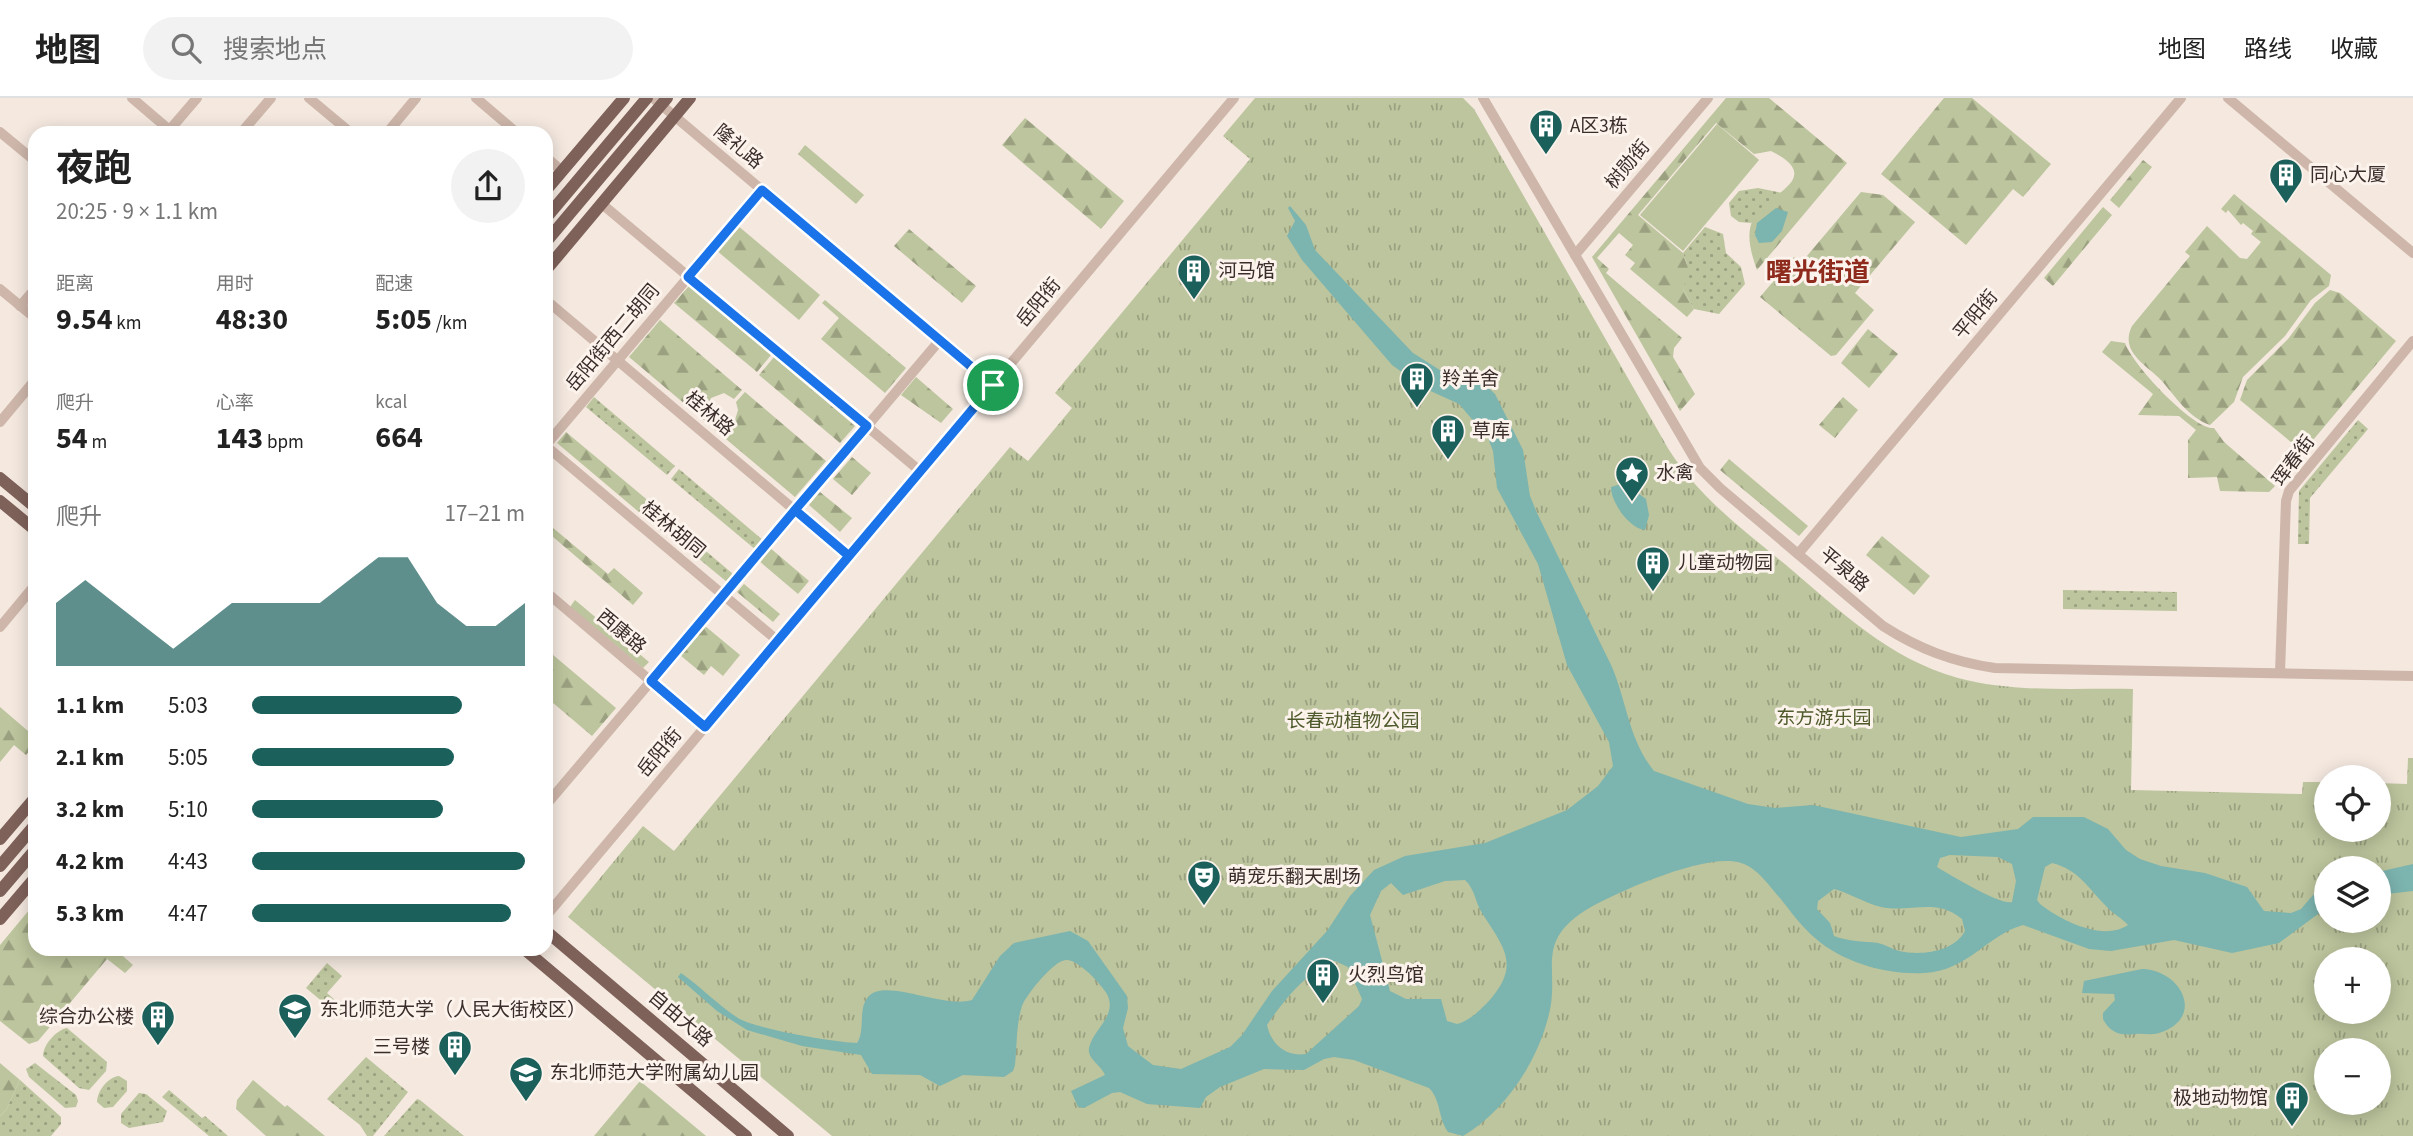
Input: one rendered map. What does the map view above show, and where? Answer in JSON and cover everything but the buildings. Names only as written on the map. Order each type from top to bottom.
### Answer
[{"type":"main road","points":[[553,182],[624,98]]},
{"type":"main road","points":[[553,210],[647,98]]},
{"type":"main road","points":[[553,262],[690,98]]},
{"type":"main road","points":[[553,233],[660,100]]},
{"type":"main road","points":[[0,478],[28,501]]},
{"type":"main road","points":[[0,501],[28,524]]},
{"type":"main road","points":[[0,839],[28,805]]},
{"type":"main road","points":[[0,866],[28,833]]},
{"type":"main road","points":[[0,891],[28,858]]},
{"type":"main road","points":[[0,919],[28,886]]},
{"type":"main road","name":"自由大路","points":[[553,937],[788,1136]]},
{"type":"main road","points":[[532,956],[746,1136]]},
{"type":"street","points":[[132,98],[163,126]]},
{"type":"street","points":[[175,126],[197,98]]},
{"type":"street","points":[[247,126],[271,98]]},
{"type":"street","points":[[309,98],[343,126]]},
{"type":"street","points":[[393,126],[416,98]]},
{"type":"street","points":[[476,98],[509,126]]},
{"type":"street","name":"岳阳街","points":[[553,908],[1234,98]]},
{"type":"street","name":"平泉路","points":[[1483,98],[1700,468],[1798,554],[1903,639],[1945,658],[1995,668],[2413,676]]},
{"type":"street","name":"树勋街","points":[[1575,255],[1708,98]]},
{"type":"street","name":"平阳街","points":[[1798,554],[2181,98]]},
{"type":"street","points":[[2228,98],[2413,253]]},
{"type":"street","name":"隆礼路","points":[[660,100],[675,117],[993,385]]},
{"type":"street","points":[[0,132],[28,155]]},
{"type":"street","points":[[553,163],[562,171]]},
{"type":"street","name":"岳阳街西二胡同","points":[[553,438],[762,190]]},
{"type":"street","points":[[601,204],[920,471]]},
{"type":"street","points":[[0,289],[28,312]]},
{"type":"street","points":[[20,306],[28,297]]},
{"type":"street","name":"桂林路","points":[[553,306],[849,556]]},
{"type":"street","points":[[553,797],[940,340]]},
{"type":"street","name":"珲春街","points":[[2280,673],[2286,500],[2289,491],[2413,341]]},
{"type":"street","points":[[0,422],[28,388]]},
{"type":"street","name":"桂林胡同","points":[[553,452],[778,640]]},
{"type":"street","points":[[0,627],[28,593]]},
{"type":"street","name":"西康路","points":[[553,598],[705,727]]},
{"type":"green space","name":"长春动植物公园","points":[[1255,98],[1463,98],[1474,109],[1669,450],[1708,498],[1846,616],[1887,646],[1933,670],[1979,683],[2001,686],[2133,689],[2131,790],[2302,794],[2303,782],[2314,782],[2314,842],[2391,842],[2391,783],[2407,784],[2408,758],[2413,758],[2413,1136],[832,1136],[568,917],[643,826],[674,851],[1010,447],[1028,461],[1072,408],[1055,393],[1250,159],[1223,136]]},
{"type":"green space","points":[[1726,98],[1769,98],[1847,163],[1757,270],[1750,244],[1751,223],[1760,209],[1788,186],[1794,170],[1787,161],[1771,151],[1754,154],[1716,123],[1638,215],[1683,253],[1689,271],[1683,289],[1694,309],[1687,317],[1630,269],[1635,263],[1625,255],[1633,245],[1619,233],[1597,258],[1609,269],[1606,273],[1682,338],[1674,348],[1673,357],[1695,394],[1680,411],[1592,257]]},
{"type":"green space","points":[[1944,98],[1972,98],[2051,164],[2023,197],[2013,189],[1966,245],[1881,174]]},
{"type":"green space","points":[[1025,118],[1124,201],[1101,229],[1002,145]]},
{"type":"green space","points":[[1717,124],[1759,160],[1683,251],[1640,215]]},
{"type":"green space","points":[[805,145],[864,195],[856,204],[798,154]]},
{"type":"green space","points":[[2143,160],[2152,167],[2119,208],[2110,200]]},
{"type":"green space","points":[[1758,188],[1782,193],[1751,223],[1739,222],[1731,216],[1729,203],[1739,191]]},
{"type":"green space","points":[[1861,192],[1883,195],[1915,222],[1855,293],[1874,310],[1836,355],[1831,356],[1760,297],[1794,257],[1801,263]]},
{"type":"green space","points":[[2234,194],[2331,275],[2329,286],[2311,300],[2285,336],[2243,377],[2234,402],[2210,425],[2189,412],[2136,357],[2129,343],[2129,335],[2132,326],[2190,256],[2185,252],[2207,226],[2240,258],[2247,259],[2261,242],[2251,234],[2253,231],[2243,223],[2241,225],[2228,210],[2226,213],[2221,209]]},
{"type":"green space","points":[[2103,207],[2112,215],[2053,286],[2044,278]]},
{"type":"green space","points":[[737,225],[820,295],[799,320],[716,250]]},
{"type":"green space","points":[[1705,227],[1723,234],[1726,253],[1741,267],[1745,284],[1719,314],[1694,309],[1683,289],[1687,264],[1683,253]]},
{"type":"green space","points":[[909,229],[976,286],[962,303],[894,246]]},
{"type":"green space","points":[[689,286],[771,355],[757,372],[674,303]]},
{"type":"green space","points":[[2330,290],[2340,293],[2396,341],[2303,452],[2240,400],[2247,380],[2288,339],[2315,303]]},
{"type":"green space","points":[[825,300],[906,368],[885,393],[821,339],[839,318],[822,303]]},
{"type":"green space","points":[[660,320],[742,390],[734,399],[724,393],[711,398],[706,412],[714,423],[711,426],[629,357]]},
{"type":"green space","points":[[1868,329],[1898,354],[1869,388],[1841,363]]},
{"type":"green space","points":[[2111,341],[2125,343],[2139,365],[2164,394],[2192,419],[2214,428],[2224,442],[2275,486],[2269,492],[2220,491],[2217,477],[2188,478],[2188,440],[2196,430],[2179,416],[2138,415],[2153,394],[2102,352]]},
{"type":"green space","points":[[774,357],[855,426],[840,443],[759,375]]},
{"type":"green space","points":[[916,377],[953,409],[941,423],[901,395]]},
{"type":"green space","points":[[745,392],[826,461],[795,497],[714,429],[735,420],[738,410],[736,402]]},
{"type":"green space","points":[[594,397],[675,466],[667,475],[586,407]]},
{"type":"green space","points":[[1843,397],[1858,410],[1835,438],[1819,425]]},
{"type":"green space","points":[[2358,420],[2368,429],[2310,498],[2309,544],[2298,544],[2299,491]]},
{"type":"green space","points":[[566,432],[675,523],[665,534],[557,443]]},
{"type":"green space","points":[[852,457],[871,473],[852,495],[833,479]]},
{"type":"green space","points":[[1729,459],[1808,526],[1799,536],[1720,470]]},
{"type":"green space","points":[[679,469],[764,541],[756,550],[671,479]]},
{"type":"green space","points":[[820,492],[852,518],[840,532],[809,505]]},
{"type":"green space","points":[[553,528],[608,574],[614,568],[643,593],[633,605],[553,537]]},
{"type":"green space","points":[[1882,536],[1930,576],[1914,595],[1866,555]]},
{"type":"green space","points":[[694,541],[733,574],[727,582],[687,549]]},
{"type":"green space","points":[[769,547],[809,581],[798,594],[758,560]]},
{"type":"green space","points":[[744,584],[780,614],[773,622],[737,592]]},
{"type":"green space","points":[[2063,590],[2177,592],[2177,611],[2063,609]]},
{"type":"green space","points":[[575,600],[649,662],[643,668],[570,607]]},
{"type":"green space","points":[[705,626],[740,655],[723,676],[711,666],[704,675],[680,655]]},
{"type":"green space","points":[[553,655],[616,708],[592,736],[553,703]]},
{"type":"green space","points":[[0,707],[28,731],[28,753],[26,755],[14,745],[0,762]]},
{"type":"green space","points":[[28,911],[28,956],[123,956],[133,965],[125,973],[107,959],[38,1041],[29,1044],[0,1021],[0,945]]},
{"type":"green space","points":[[327,963],[342,976],[327,993],[351,1014],[347,1018],[342,1018],[306,988]]},
{"type":"green space","points":[[67,1028],[107,1062],[106,1071],[89,1090],[79,1088],[43,1056],[51,1039]]},
{"type":"green space","points":[[366,1057],[408,1092],[373,1136],[367,1136],[360,1125],[327,1099]]},
{"type":"green space","points":[[0,1063],[20,1080],[6,1110],[0,1116]]},
{"type":"green space","points":[[35,1063],[76,1095],[76,1107],[65,1108],[29,1077],[26,1069]]},
{"type":"green space","points":[[119,1076],[127,1081],[127,1091],[113,1107],[104,1108],[97,1102],[99,1093],[107,1082]]},
{"type":"green space","points":[[20,1080],[61,1117],[61,1124],[51,1136],[0,1136],[0,1116],[6,1110]]},
{"type":"green space","points":[[253,1080],[325,1136],[266,1136],[236,1109],[237,1100]]},
{"type":"green space","points":[[640,1081],[706,1136],[594,1136]]},
{"type":"green space","points":[[169,1090],[228,1136],[209,1136],[162,1097]]},
{"type":"green space","points":[[139,1093],[146,1094],[167,1111],[163,1122],[129,1128],[121,1123],[121,1114]]},
{"type":"green space","points":[[417,1099],[420,1100],[464,1136],[384,1136]]},
{"type":"water","points":[[1290,206],[1306,225],[1315,250],[1413,353],[1443,372],[1480,380],[1495,394],[1523,450],[1530,496],[1537,513],[1612,667],[1639,747],[1654,771],[1748,804],[1775,808],[1813,805],[1961,837],[2018,829],[2033,817],[2084,817],[2108,829],[2126,850],[2140,859],[2161,866],[2205,873],[2247,887],[2264,911],[2291,913],[2301,909],[2314,894],[2314,917],[2279,943],[2232,953],[2174,940],[2111,951],[2089,949],[2023,925],[1999,936],[1953,966],[1924,973],[1896,972],[1852,961],[1826,947],[1806,929],[1763,878],[1747,865],[1726,861],[1687,868],[1665,874],[1591,907],[1572,920],[1561,932],[1552,957],[1548,1018],[1527,1069],[1492,1114],[1463,1136],[1448,1132],[1436,1098],[1429,1088],[1354,1060],[1334,1057],[1324,1059],[1304,1070],[1264,1069],[1220,1087],[1206,1097],[1200,1108],[1147,1104],[1120,1092],[1112,1093],[1084,1108],[1078,1107],[1071,1091],[1105,1075],[1090,1056],[1089,1048],[1107,1016],[1110,1002],[1095,979],[1077,963],[1066,960],[1041,979],[1022,1006],[1015,1065],[1013,1071],[1004,1077],[963,1075],[940,1086],[920,1075],[872,1074],[861,1055],[802,1046],[747,1030],[717,1011],[678,977],[681,973],[731,1013],[747,1022],[795,1034],[857,1043],[865,1001],[877,991],[889,990],[946,1001],[972,1000],[1000,956],[1014,943],[1070,931],[1088,941],[1127,996],[1128,1008],[1123,1028],[1128,1046],[1153,1065],[1181,1069],[1230,1047],[1242,1035],[1272,991],[1327,931],[1350,896],[1374,870],[1405,856],[1485,843],[1567,810],[1598,786],[1613,766],[1609,742],[1567,665],[1538,564],[1497,488],[1493,451],[1488,438],[1459,404],[1424,388],[1392,365],[1302,260],[1287,236],[1295,221],[1288,208]],"holes":[[[1950,855],[1998,857],[2012,864],[2016,881],[2012,902],[1987,895],[1937,867],[1940,858]],[[2052,863],[2069,870],[2082,880],[2128,925],[2118,930],[2094,930],[2070,922],[2040,904],[2037,900],[2045,867]],[[1465,880],[1471,887],[1480,909],[1502,947],[1507,967],[1498,990],[1487,1003],[1477,1013],[1457,1024],[1447,1021],[1441,999],[1406,999],[1390,991],[1370,915],[1381,891],[1391,883],[1403,895],[1445,881]],[[1834,889],[1881,907],[1943,909],[1962,919],[1965,931],[1953,944],[1945,948],[1917,953],[1834,936],[1830,923],[1817,909],[1818,901]],[[1335,961],[1348,967],[1362,999],[1359,1006],[1306,1054],[1285,1051],[1272,1038],[1267,1025],[1289,996],[1324,966]]]},
{"type":"water","points":[[1776,208],[1788,212],[1782,231],[1772,242],[1759,243],[1755,235],[1757,223]]},
{"type":"water","name":"水禽","points":[[1624,483],[1646,499],[1649,515],[1645,530],[1633,525],[1622,514],[1614,500],[1611,487]]},
{"type":"water","points":[[2413,864],[2413,891],[2391,894],[2391,869]]},
{"type":"water","points":[[2142,969],[2156,971],[2177,985],[2185,1005],[2182,1016],[2175,1025],[2159,1033],[2116,1033],[2103,1019],[2103,1013],[2115,1000],[2114,994],[2082,993],[2084,981]]},
{"type":"place","name":"A区3栋","points":[[1546,156]]},
{"type":"place","name":"同心大厦","points":[[2286,205]]},
{"type":"place","name":"河马馆","points":[[1194,301]]},
{"type":"place","name":"羚羊舍","points":[[1417,409]]},
{"type":"place","name":"草库","points":[[1448,461]]},
{"type":"place","name":"水禽","points":[[1632,503]]},
{"type":"place","name":"儿童动物园","points":[[1653,593]]},
{"type":"place","name":"萌宠乐翻天剧场","points":[[1204,907]]},
{"type":"place","name":"火烈鸟馆","points":[[1323,1005]]},
{"type":"place","name":"东北师范大学（人民大街校区）","points":[[295,1040]]},
{"type":"place","name":"综合办公楼","points":[[158,1047]]},
{"type":"place","name":"三号楼","points":[[455,1077]]},
{"type":"place","name":"东北师范大学附属幼儿园","points":[[526,1103]]},
{"type":"place","name":"极地动物馆","points":[[2292,1128]]},
{"type":"district","name":"曙光街道","points":[[1818,272]]},
{"type":"route","points":[[993,385],[762,190],[688,277],[867,426],[795,510],[849,556],[705,727],[651,681],[795,510],[849,556],[993,385]]},
{"type":"park label","name":"东方游乐园","points":[[1824,718]]}]
